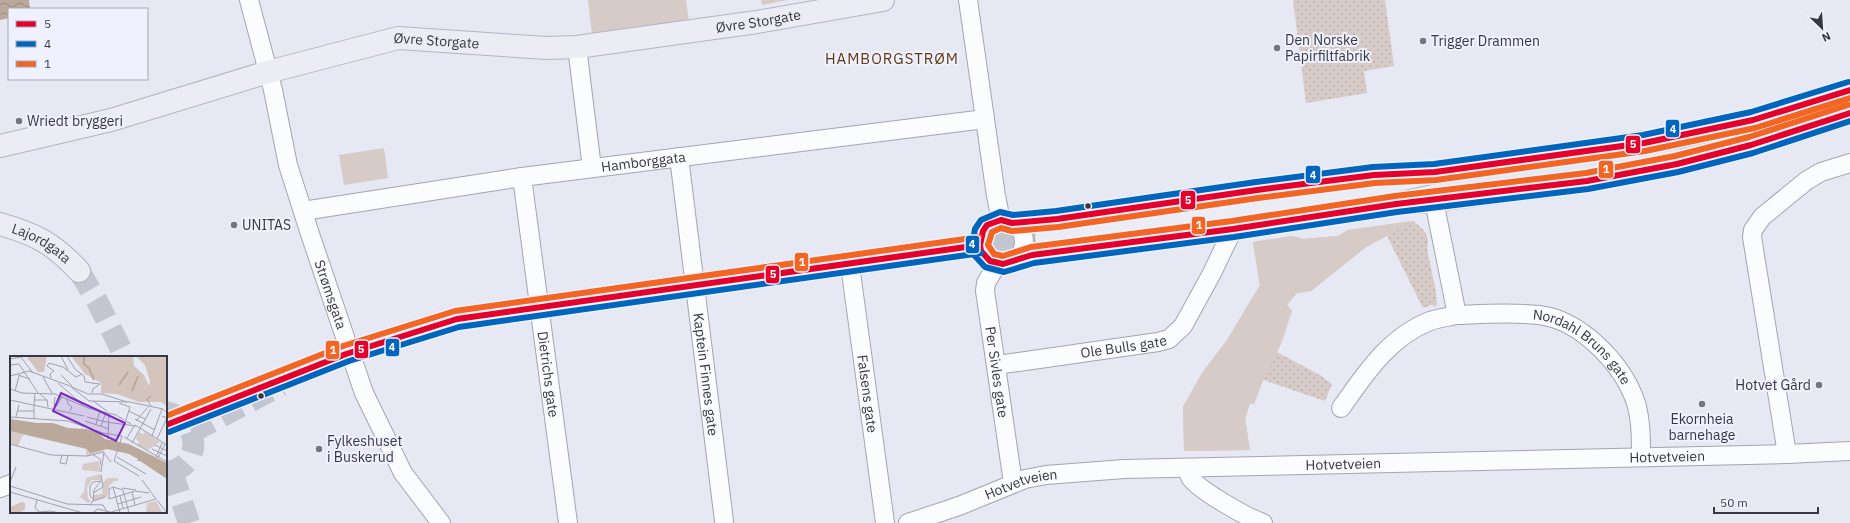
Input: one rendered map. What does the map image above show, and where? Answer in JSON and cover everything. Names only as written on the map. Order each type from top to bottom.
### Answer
[{"type":"main road","name":"Øvre Storgate","points":[[0,146],[111,120],[268,72],[398,38],[546,48],[577,46],[757,22],[883,0]]},
{"type":"main road","points":[[1046,237],[1287,204],[1435,172],[1587,152],[1679,137],[1753,120],[1850,90]]},
{"type":"main road","points":[[1287,204],[1396,204],[1434,201],[1588,181],[1677,164],[1751,145],[1850,114]]},
{"type":"main road","name":"Lajordgata","points":[[0,224],[32,234],[45,240],[55,247],[74,274],[60,268],[41,253],[25,244],[0,235]]},
{"type":"street","name":"Strømsgata","points":[[248,0],[268,72],[288,165],[364,393],[403,473],[441,523]]},
{"type":"street","points":[[968,0],[985,120],[1006,222],[1021,232],[1024,239],[1020,254],[1016,259],[1010,263],[997,264],[985,257],[980,245],[983,231],[987,225],[1006,222],[1057,219],[1257,190],[1374,175],[1435,172]]},
{"type":"street","points":[[577,46],[592,168]]},
{"type":"street","name":"Hamborggata","points":[[303,211],[522,177],[985,120]]},
{"type":"street","name":"Kaptein Finnes gate","points":[[679,157],[724,521]]},
{"type":"street","points":[[1787,454],[1752,237],[1753,230],[1762,217],[1806,181],[1821,172],[1850,163]]},
{"type":"street","name":"Dietrichs gate","points":[[522,177],[538,307],[568,523]]},
{"type":"street","points":[[1434,201],[1457,315]]},
{"type":"street","points":[[1016,259],[1032,255],[1396,204]]},
{"type":"street","name":"Ole Bulls gate","points":[[997,365],[1158,342],[1169,339],[1183,326],[1212,273],[1233,228]]},
{"type":"street","points":[[167,425],[414,330],[457,319],[850,265],[980,245]]},
{"type":"street","name":"Per Sivles gate","points":[[997,264],[986,283],[985,291],[1013,483]]},
{"type":"street","name":"Falsens gate","points":[[850,265],[885,523]]},
{"type":"street","name":"Nordahl Bruns gate","points":[[1341,408],[1366,372],[1386,349],[1408,333],[1430,321],[1457,315],[1540,315],[1574,327],[1612,360],[1629,386],[1636,403],[1639,420],[1641,457]]},
{"type":"street","name":"Hotvetveien","points":[[908,523],[959,506],[1013,483],[1046,474],[1187,468],[1787,454],[1850,451]]},
{"type":"street","points":[[1187,468],[1190,477],[1197,485],[1215,497],[1263,523]]},
{"type":"street","points":[[0,488],[10,484]]},
{"type":"shaded area","points":[[588,0],[686,0],[689,22],[592,34]]},
{"type":"shaded area","points":[[761,0],[788,0],[762,5]]},
{"type":"shaded area","points":[[1293,0],[1385,0],[1394,66],[1364,71],[1367,93],[1306,103]]},
{"type":"shaded area","points":[[384,148],[388,178],[344,185],[339,155]]},
{"type":"shaded area","points":[[1413,221],[1427,236],[1427,249],[1436,292],[1437,306],[1431,305],[1423,308],[1387,236],[1366,247],[1311,291],[1297,293],[1287,305],[1292,311],[1281,344],[1275,340],[1267,347],[1320,375],[1332,384],[1325,401],[1263,380],[1254,404],[1250,403],[1245,419],[1250,450],[1184,451],[1183,407],[1202,373],[1227,340],[1260,285],[1253,242],[1292,236],[1303,239],[1338,236],[1348,230]]},
{"type":"shaded area","points":[[1413,221],[1366,247],[1311,291],[1297,293],[1287,305],[1292,311],[1281,344],[1263,380],[1254,404],[1250,403],[1245,419],[1250,450],[1184,451],[1183,407],[1202,373],[1227,340],[1260,285],[1253,242],[1292,236],[1303,239],[1338,236],[1348,230]]},
{"type":"shaded area","points":[[1002,233],[1008,236],[1011,242],[1008,248],[1002,251],[996,248],[993,242],[996,236]]},
{"type":"water","points":[[0,0],[29,0],[30,8],[8,8],[8,18],[0,20]]},
{"type":"tunnel","points":[[960,249],[1046,237]]},
{"type":"tunnel","points":[[79,271],[97,301],[124,356]]},
{"type":"tunnel","points":[[192,432],[281,385]]},
{"type":"tunnel","points":[[167,412],[178,416],[186,424],[192,433],[193,444],[192,454],[187,462],[178,469],[167,472]]},
{"type":"tunnel","points":[[172,472],[189,523]]},
{"type":"transit line","name":"4","points":[[1848,82],[1751,112],[1643,135],[1434,164],[1373,167],[1256,182],[1056,211],[1013,215],[1000,212],[981,220],[975,229],[972,246],[974,255],[985,267],[1004,272],[1034,263],[1234,237],[1397,212],[1588,189],[1678,172],[1753,153],[1850,121]]},
{"type":"transit line","name":"5","points":[[1850,90],[1753,120],[1644,143],[1435,172],[1374,175],[1257,190],[1057,219],[1012,223],[1001,220],[987,225],[983,231],[980,245],[981,251],[990,261],[1003,264],[1032,255],[1233,229],[1396,204],[1587,181],[1677,164],[1751,145],[1850,113]]},
{"type":"transit line","name":"1","points":[[1848,105],[1749,137],[1675,156],[1586,173],[1395,196],[1232,221],[1031,247],[1003,256],[994,254],[988,245],[992,232],[1001,228],[1012,231],[1058,227],[1258,198],[1375,183],[1436,180],[1645,151],[1755,128],[1850,98]]},
{"type":"transit line","name":"1","points":[[167,416],[343,346],[455,311],[979,237]]},
{"type":"transit line","name":"5","points":[[167,425],[346,354],[457,319],[980,245]]},
{"type":"transit line","name":"4","points":[[169,432],[349,361],[459,327],[981,253]]},
{"type":"place","name":"Trigger Drammen","points":[[1423,41]]},
{"type":"place","name":"Den Norske Papirfiltfabrik","points":[[1277,48]]},
{"type":"place","name":"Wriedt bryggeri","points":[[19,121]]},
{"type":"place","name":"UNITAS","points":[[234,225]]},
{"type":"place","name":"Hotvet Gård","points":[[1819,385]]},
{"type":"place","name":"Ekornheia barnehage","points":[[1702,404]]},
{"type":"place","name":"Fylkeshuset i Buskerud","points":[[319,449]]},
{"type":"district","name":"HAMBORGSTRØM","points":[[892,58]]}]
